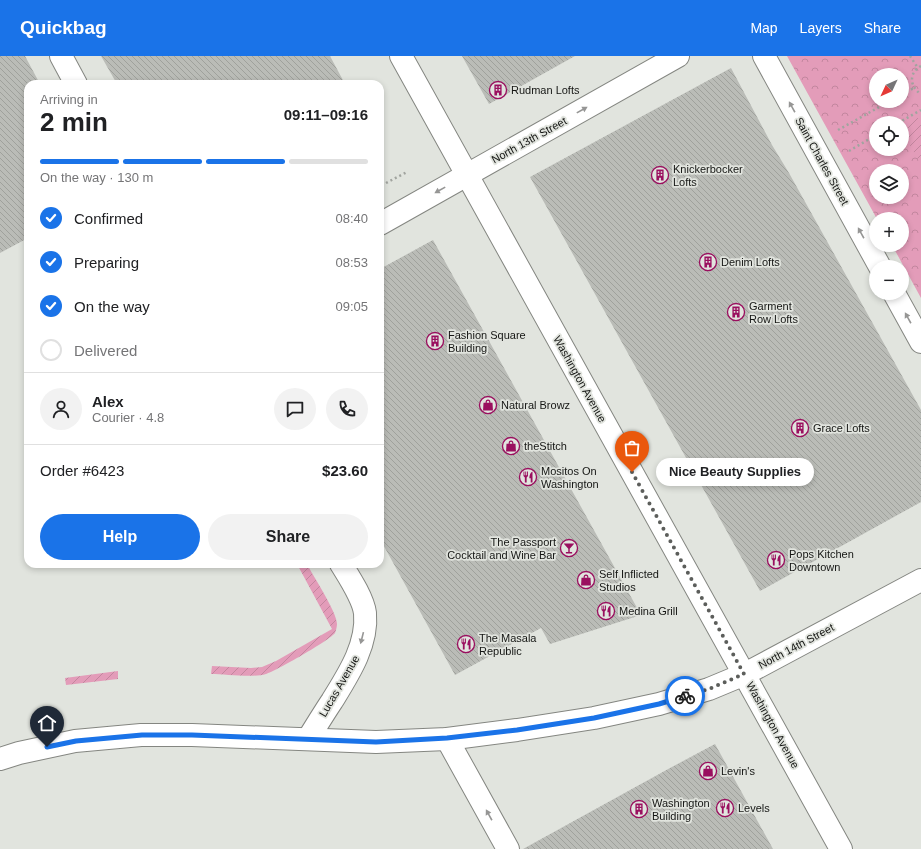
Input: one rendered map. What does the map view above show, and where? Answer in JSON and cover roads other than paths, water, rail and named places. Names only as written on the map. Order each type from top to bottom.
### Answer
[{"type":"main road","points":[[61,56],[74,80]]},
{"type":"main road","name":"Washington Avenue","points":[[401,56],[841,849]]},
{"type":"main road","name":"North 13th Street","points":[[384,222],[678,56]]},
{"type":"main road","name":"Saint Charles Street","points":[[764,56],[876,260]]},
{"type":"main road","points":[[898,300],[921,342]]},
{"type":"main road","name":"Lucas Avenue","points":[[308,740],[357,656],[364,633],[365,613],[361,600],[343,568]]},
{"type":"main road","name":"North 14th Street","points":[[0,759],[19,753],[76,741],[142,735],[192,735],[376,742],[447,738],[517,730],[594,718],[659,704],[709,689],[744,674],[921,580]]},
{"type":"main road","points":[[447,738],[508,849]]},
{"type":"place","name":"Rudman Lofts","points":[[498,90]]},
{"type":"place","name":"Knickerbocker Lofts","points":[[660,175]]},
{"type":"place","name":"Denim Lofts","points":[[708,262]]},
{"type":"place","name":"Garment Row Lofts","points":[[736,312]]},
{"type":"place","name":"Fashion Square Building","points":[[435,341]]},
{"type":"place","name":"Natural Browz","points":[[488,405]]},
{"type":"place","name":"Grace Lofts","points":[[800,428]]},
{"type":"place","name":"theStitch","points":[[511,446]]},
{"type":"place","name":"Nice Beauty Supplies","points":[[632,472]]},
{"type":"place","name":"Mositos On Washington","points":[[528,477]]},
{"type":"place","name":"The Passport Cocktail and Wine Bar","points":[[569,548]]},
{"type":"place","name":"Pops Kitchen Downtown","points":[[776,560]]},
{"type":"place","name":"Self Inflicted Studios","points":[[586,580]]},
{"type":"place","name":"Medina Grill","points":[[606,611]]},
{"type":"place","name":"The Masala Republic","points":[[466,644]]},
{"type":"place","name":"Levin's","points":[[708,771]]},
{"type":"place","name":"Levels","points":[[725,808]]},
{"type":"place","name":"Washington Building","points":[[639,809]]}]
